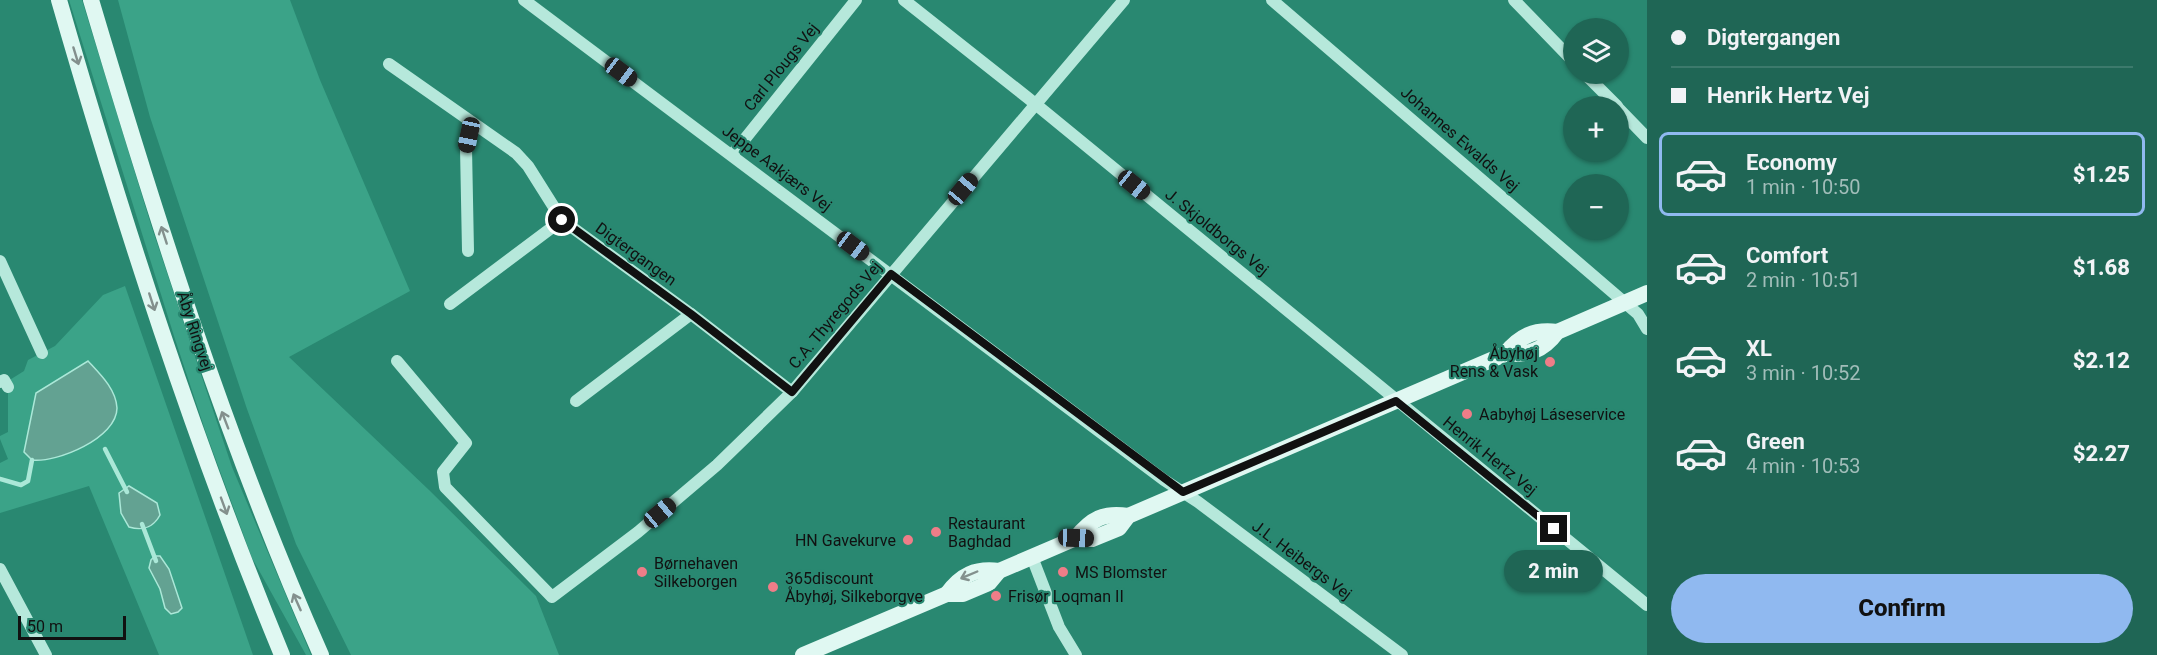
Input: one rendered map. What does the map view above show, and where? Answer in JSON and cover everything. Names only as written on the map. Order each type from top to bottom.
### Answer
[{"type":"main road","name":"Åby Ringvej","points":[[59,0],[126,219],[191,418],[250,579],[282,655]]},
{"type":"main road","name":"Åby Ringvej","points":[[91,0],[156,211],[221,408],[282,568],[321,655]]},
{"type":"main road","points":[[803,655],[947,594],[963,594],[989,583],[999,571],[1076,538],[1086,525],[1113,514],[1128,516],[1505,354],[1516,341],[1542,330],[1557,332],[1647,293]]},
{"type":"street","name":"Jeppe Aakjærs Vej","points":[[525,0],[1183,492]]},
{"type":"street","name":"Carl Plougs Vej","points":[[732,155],[856,0]]},
{"type":"street","name":"J. Skjoldborgs Vej","points":[[904,0],[1035,104],[1396,401]]},
{"type":"street","name":"C.A. Thyregods Vej","points":[[398,361],[466,443],[443,471],[445,487],[552,597],[638,532],[717,465],[792,392],[1124,0]]},
{"type":"street","name":"Johannes Ewalds Vej","points":[[1272,0],[1638,314],[1647,329]]},
{"type":"street","points":[[1514,0],[1563,51]]},
{"type":"street","name":"Digtergangen","points":[[389,64],[516,153],[528,166],[562,220],[691,314],[792,392]]},
{"type":"street","points":[[1595,84],[1607,96]]},
{"type":"street","points":[[1629,119],[1647,138]]},
{"type":"street","points":[[468,251],[466,148],[472,123]]},
{"type":"street","points":[[450,304],[562,220]]},
{"type":"street","points":[[0,261],[42,353]]},
{"type":"street","points":[[576,401],[691,314]]},
{"type":"street","name":"Henrik Hertz Vej","points":[[1396,401],[1647,605]]},
{"type":"street","name":"J.L. Heibergs Vej","points":[[1183,492],[1402,655]]},
{"type":"street","points":[[1032,557],[1059,627],[1076,655]]},
{"type":"street","points":[[0,568],[46,655]]},
{"type":"green space","points":[[69,0],[82,0],[151,225],[232,467],[311,655],[306,655],[252,558],[206,433],[174,336]]},
{"type":"green space","points":[[118,0],[290,0],[320,80],[410,291],[289,357],[536,596],[559,655],[351,655],[296,544],[247,409],[150,117]]},
{"type":"green space","points":[[125,286],[253,655],[159,655],[89,486],[0,513],[0,463],[8,459],[0,436],[8,432],[8,381],[24,371],[28,360],[55,346],[103,295]]},
{"type":"water","points":[[88,361],[107,382],[114,394],[117,408],[114,419],[97,438],[70,453],[43,460],[32,460],[24,452],[36,393]]},
{"type":"water","points":[[129,486],[157,503],[160,515],[151,526],[139,529],[129,527],[121,513],[119,493]]},
{"type":"water","points":[[155,556],[160,556],[169,569],[182,608],[178,612],[171,614],[165,608],[160,589],[149,568]]},
{"type":"waterway","points":[[105,449],[127,492]]},
{"type":"waterway","points":[[0,479],[21,485],[28,481],[32,460]]},
{"type":"waterway","points":[[142,524],[156,561]]},
{"type":"place","name":"Åbyhøj Rens & Vask","points":[[1550,362]]},
{"type":"place","name":"Aabyhøj Láseservice","points":[[1467,414]]},
{"type":"place","name":"Restaurant Baghdad","points":[[936,532]]},
{"type":"place","name":"HN Gavekurve","points":[[908,540]]},
{"type":"place","name":"Børnehaven Silkeborgen","points":[[642,572]]},
{"type":"place","name":"MS Blomster","points":[[1063,572]]},
{"type":"place","name":"365discount Åbyhøj, Silkeborgve","points":[[773,587]]},
{"type":"place","name":"Frisør Loqman II","points":[[996,596]]},
{"type":"route","points":[[562,220],[691,314],[792,392],[891,274],[1183,492],[1396,401],[1554,529]]}]
